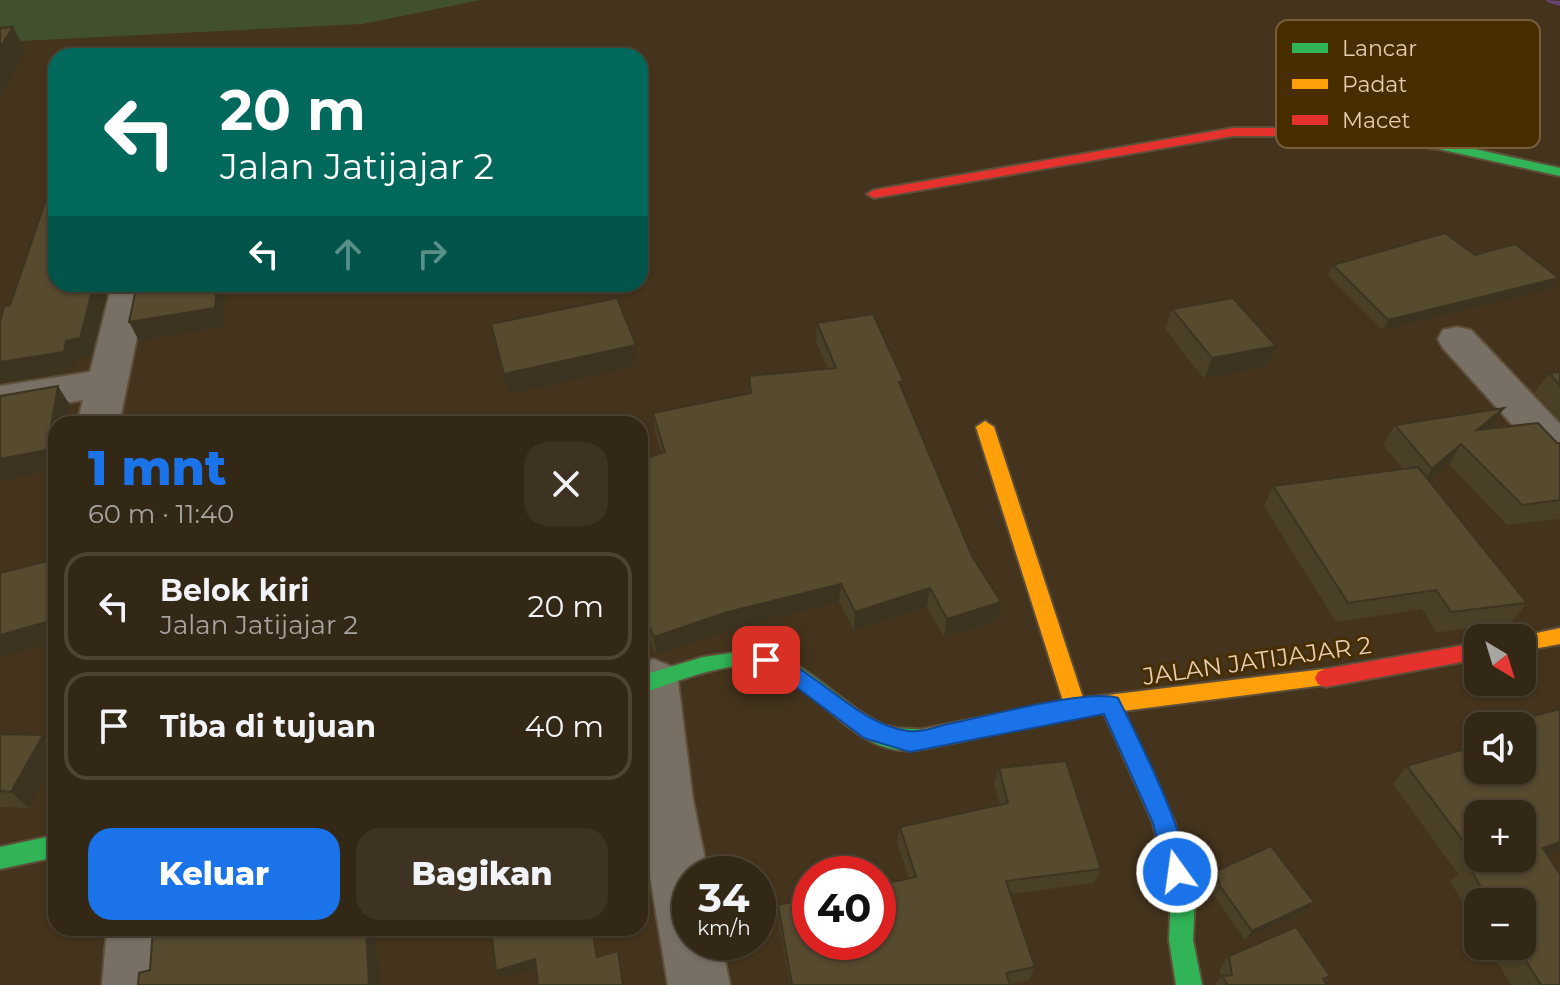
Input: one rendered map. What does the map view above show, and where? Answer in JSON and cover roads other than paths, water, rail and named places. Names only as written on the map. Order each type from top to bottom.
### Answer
[{"type":"street","points":[[874,194],[1233,132],[1276,127]]},
{"type":"street","points":[[1446,148],[1560,172]]},
{"type":"street","points":[[99,416],[128,292]]},
{"type":"street","points":[[1457,339],[1560,450]]},
{"type":"street","points":[[0,400],[105,383]]},
{"type":"street","points":[[985,427],[1076,708]]},
{"type":"street","points":[[1536,640],[1560,636]]},
{"type":"street","name":"JALAN JATIJAJAR 2","points":[[648,683],[718,661],[766,660],[799,677],[872,731],[910,742],[1076,708],[1297,683],[1464,653]]},
{"type":"street","points":[[648,690],[675,856]]},
{"type":"street","points":[[1111,704],[1164,823],[1183,897],[1181,940],[1189,985]]},
{"type":"street","points":[[0,858],[48,848]]},
{"type":"street","points":[[133,985],[136,936]]},
{"type":"street","points":[[694,960],[699,985]]},
{"type":"waterway","points":[[1550,0],[1560,4]]}]
